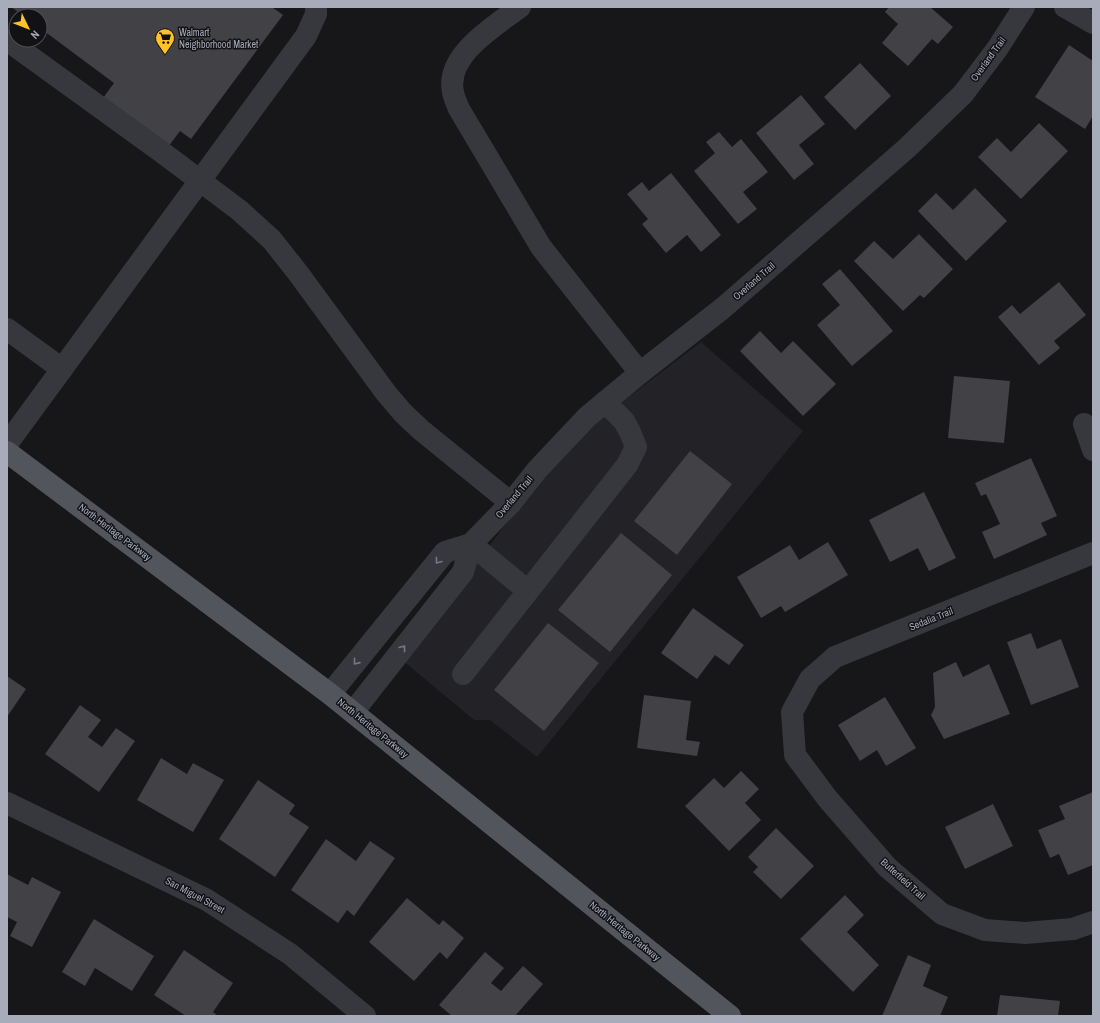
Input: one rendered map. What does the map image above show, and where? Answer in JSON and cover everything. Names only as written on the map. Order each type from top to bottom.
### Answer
[{"type":"main road","name":"North Heritage Parkway","points":[[7,452],[353,712],[726,1015]]},
{"type":"street","points":[[7,444],[306,36],[316,14],[316,7]]},
{"type":"street","points":[[520,7],[475,41],[460,59],[453,78],[453,92],[460,109],[541,247],[640,373]]},
{"type":"street","name":"Overland Trail","points":[[353,712],[463,572],[471,544],[511,503],[537,470],[588,417],[605,402],[723,308],[907,148],[963,94],[997,49],[1024,7]]},
{"type":"street","points":[[1065,7],[1093,23]]},
{"type":"street","points":[[7,40],[239,210],[272,240],[386,393],[403,413],[421,430],[511,503]]},
{"type":"street","points":[[7,329],[62,369]]},
{"type":"street","points":[[463,674],[627,465],[636,447],[624,420],[605,402]]},
{"type":"street","points":[[1084,424],[1093,450]]},
{"type":"street","points":[[471,544],[528,591]]},
{"type":"street","name":"Overland Trail","points":[[330,694],[445,552],[471,544]]},
{"type":"street","name":"Sedalia Trail","points":[[792,712],[810,679],[835,657],[1093,553]]},
{"type":"street","name":"Butterfield Trail","points":[[792,712],[795,755],[827,798],[887,868],[942,914],[984,930],[1025,933],[1073,929],[1093,922]]},
{"type":"street","name":"San Miguel Street","points":[[7,803],[207,900],[290,954],[365,1016]]},
{"type":"shaded area","points":[[701,342],[803,431],[537,757],[490,720],[474,720],[402,660],[568,443]]},
{"type":"building","name":"Walmart Neighborhood Market","points":[[11,7],[272,7],[283,15],[191,139],[180,131],[168,147],[103,98],[114,83],[48,34],[48,8]]},
{"type":"building","points":[[889,7],[930,7],[953,27],[938,44],[932,39],[908,66],[882,43],[898,24],[885,12]]},
{"type":"building","points":[[1069,45],[1093,61],[1093,116],[1085,129],[1035,97]]},
{"type":"building","points":[[860,63],[891,96],[855,130],[824,97]]},
{"type":"building","points":[[801,95],[825,124],[799,145],[814,164],[794,180],[756,133]]},
{"type":"building","points":[[1039,123],[1068,151],[1021,199],[978,157],[997,138],[1011,152]]},
{"type":"building","points":[[719,132],[732,147],[741,139],[768,172],[743,192],[757,209],[738,224],[694,171],[715,153],[706,142]]},
{"type":"building","points":[[671,173],[721,235],[701,252],[687,235],[666,253],[642,224],[648,219],[627,194],[642,182],[649,191]]},
{"type":"building","points":[[975,188],[1007,221],[966,261],[918,211],[936,193],[953,210]]},
{"type":"building","points":[[919,234],[953,269],[924,298],[920,295],[903,311],[854,261],[874,241],[893,259]]},
{"type":"building","points":[[840,269],[893,331],[852,366],[817,325],[840,305],[822,284]]},
{"type":"building","points":[[1059,282],[1086,315],[1054,341],[1060,348],[1039,365],[998,317],[1012,305],[1020,314]]},
{"type":"building","points":[[760,331],[781,353],[793,341],[836,384],[803,416],[740,351]]},
{"type":"building","points":[[954,376],[1010,381],[1004,443],[948,438]]},
{"type":"building","points":[[690,451],[732,484],[677,555],[634,521]]},
{"type":"building","points":[[1031,458],[1057,516],[1041,523],[1047,535],[994,559],[982,532],[1000,524],[986,494],[981,496],[975,483]]},
{"type":"building","points":[[924,492],[956,558],[929,571],[918,548],[890,562],[869,520]]},
{"type":"building","points":[[621,533],[672,575],[610,652],[558,610]]},
{"type":"building","points":[[828,542],[848,575],[785,612],[781,606],[761,618],[737,577],[790,545],[799,560]]},
{"type":"building","points":[[693,608],[744,645],[729,665],[715,655],[697,679],[661,653]]},
{"type":"building","points":[[548,623],[599,663],[544,731],[494,690]]},
{"type":"building","points":[[1031,633],[1037,649],[1061,639],[1079,687],[1031,705],[1007,642]]},
{"type":"building","points":[[956,662],[963,677],[989,664],[1010,714],[944,739],[931,715],[935,707],[933,673]]},
{"type":"building","points":[[7,676],[26,689],[7,717]]},
{"type":"building","points":[[644,695],[691,701],[686,740],[700,742],[697,756],[637,748]]},
{"type":"building","points":[[885,697],[916,748],[886,766],[877,750],[860,761],[838,725]]},
{"type":"building","points":[[80,705],[101,720],[88,737],[102,747],[116,728],[135,741],[99,792],[45,754]]},
{"type":"building","points":[[161,758],[187,774],[193,763],[224,780],[193,832],[137,800]]},
{"type":"building","points":[[741,771],[759,789],[745,803],[761,820],[729,851],[685,806],[714,778],[724,788]]},
{"type":"building","points":[[258,780],[295,805],[289,814],[309,827],[275,877],[219,839]]},
{"type":"building","points":[[1093,792],[1093,865],[1068,875],[1059,854],[1050,858],[1038,830],[1065,819],[1059,806]]},
{"type":"building","points":[[993,804],[1013,846],[965,869],[945,827]]},
{"type":"building","points":[[776,828],[814,866],[781,899],[753,872],[758,867],[748,857]]},
{"type":"building","points":[[326,839],[356,861],[370,841],[395,858],[354,916],[347,910],[338,923],[291,890]]},
{"type":"building","points":[[7,874],[28,885],[32,877],[61,892],[32,947],[10,936],[17,922],[7,917]]},
{"type":"building","points":[[845,895],[864,915],[847,932],[879,965],[853,992],[800,939]]},
{"type":"building","points":[[407,898],[439,925],[443,920],[464,938],[447,959],[440,952],[414,981],[369,942]]},
{"type":"building","points":[[94,919],[154,956],[132,991],[95,968],[85,986],[62,972]]},
{"type":"building","points":[[184,950],[233,983],[213,1012],[218,1016],[186,1016],[154,995]]},
{"type":"building","points":[[485,952],[504,968],[491,983],[501,991],[523,966],[543,984],[515,1016],[452,1016],[439,1005]]},
{"type":"building","points":[[908,955],[931,965],[923,986],[948,997],[940,1016],[882,1016]]},
{"type":"building","points":[[1000,995],[1060,1001],[1058,1016],[997,1016]]},
{"type":"place","name":"Walmart Neighborhood Market","points":[[165,55]]}]
